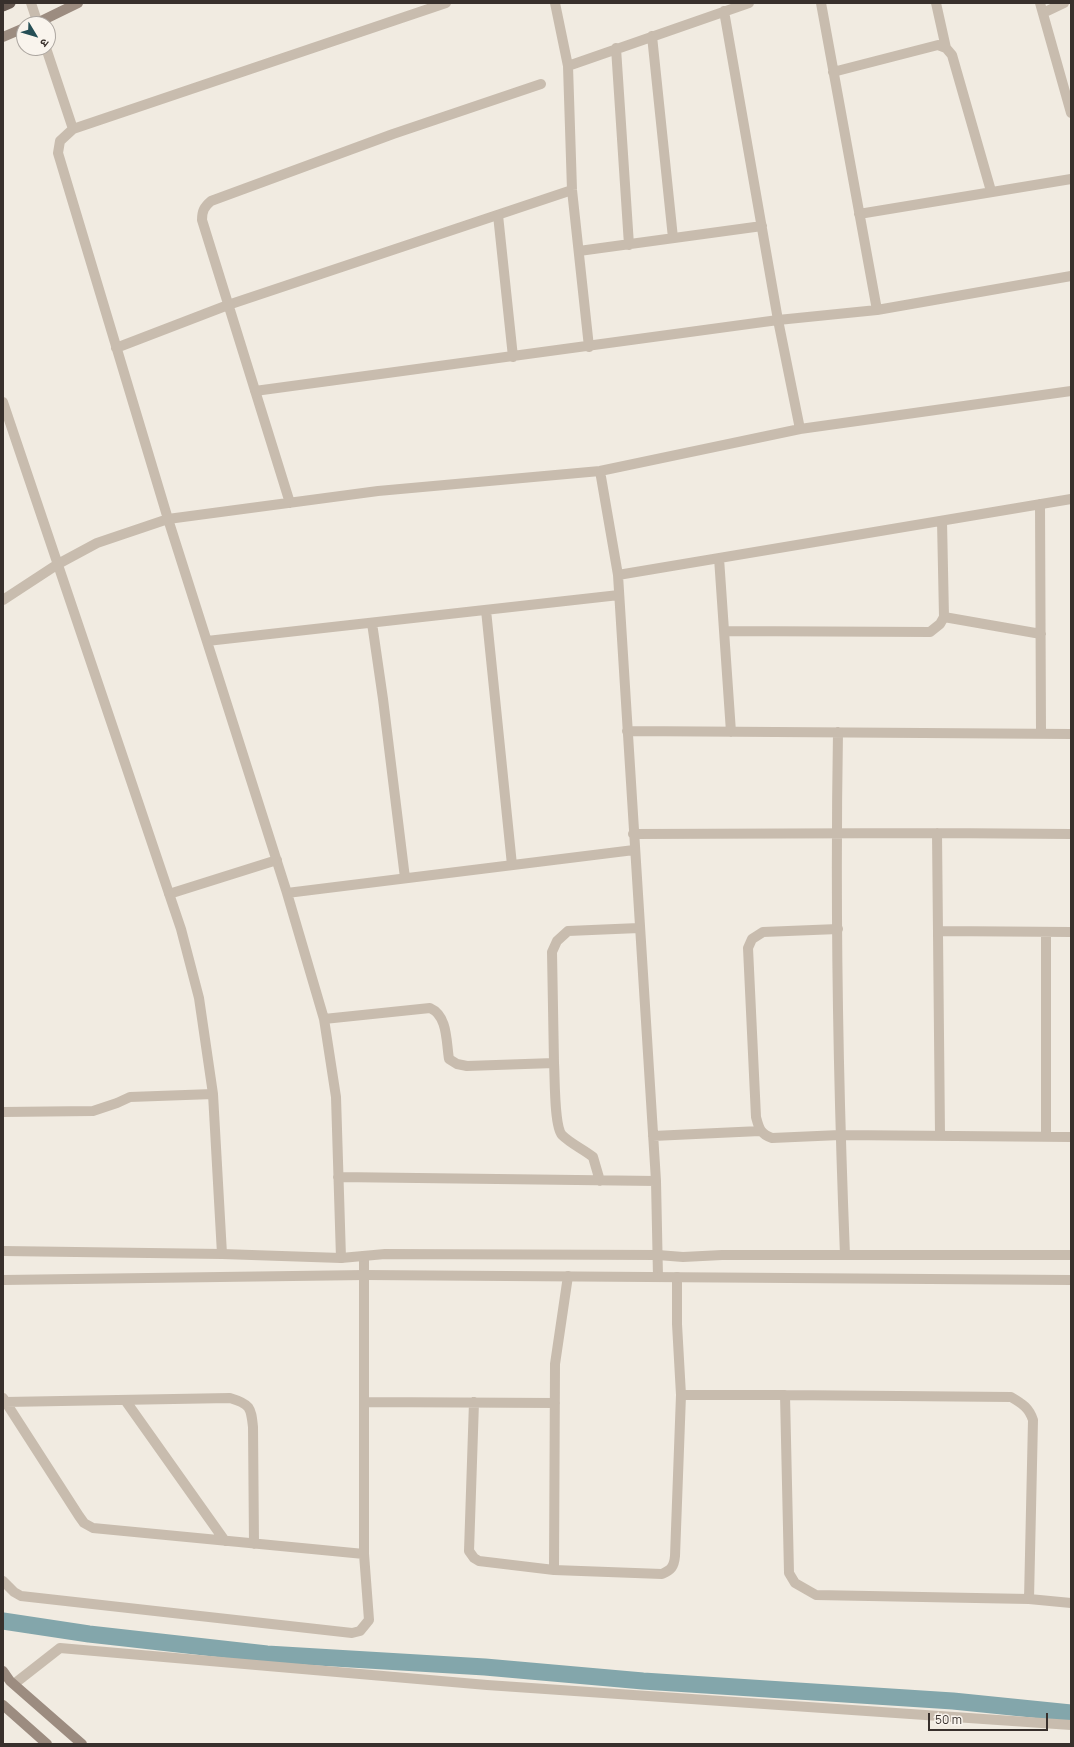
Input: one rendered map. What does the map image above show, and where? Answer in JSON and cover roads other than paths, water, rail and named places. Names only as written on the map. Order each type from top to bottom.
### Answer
[{"type":"highway","points":[[3,6],[10,3]]},
{"type":"main road","points":[[53,16],[78,3]]},
{"type":"main road","points":[[3,37],[16,31]]},
{"type":"main road","points":[[3,1671],[14,1684],[82,1744]]},
{"type":"main road","points":[[3,1705],[47,1744]]},
{"type":"street","points":[[31,3],[35,16]]},
{"type":"street","points":[[341,1258],[336,1097],[324,1019],[277,860],[168,519],[58,153],[60,142],[73,129],[446,3]]},
{"type":"street","points":[[555,3],[568,66],[572,190],[589,347]]},
{"type":"street","points":[[568,66],[616,48],[749,3]]},
{"type":"street","points":[[821,3],[877,310]]},
{"type":"street","points":[[936,3],[946,48],[952,55],[991,191]]},
{"type":"street","points":[[1040,3],[1071,113]]},
{"type":"street","points":[[1043,13],[1064,3]]},
{"type":"street","points":[[724,12],[778,320],[800,429]]},
{"type":"street","points":[[652,36],[673,238]]},
{"type":"street","points":[[833,72],[938,45],[946,48]]},
{"type":"street","points":[[616,48],[629,245]]},
{"type":"street","points":[[49,56],[73,129]]},
{"type":"street","points":[[290,503],[202,220],[202,211],[204,207],[211,201],[393,134],[541,84]]},
{"type":"street","points":[[859,214],[1071,179]]},
{"type":"street","points":[[116,348],[228,305],[572,190]]},
{"type":"street","points":[[498,215],[513,357]]},
{"type":"street","points":[[578,252],[762,226]]},
{"type":"street","points":[[255,391],[589,347],[778,320],[877,310],[1071,276]]},
{"type":"street","points":[[3,600],[58,564],[97,543],[168,519],[378,491],[600,471],[800,429],[1071,391]]},
{"type":"street","points":[[3,402],[181,929],[200,998],[213,1094],[222,1254]]},
{"type":"street","points":[[600,471],[618,575],[634,850],[656,1182],[658,1277]]},
{"type":"street","points":[[618,575],[1071,499]]},
{"type":"street","points":[[1040,504],[1041,733]]},
{"type":"street","points":[[724,631],[930,632],[940,624],[944,617],[942,521]]},
{"type":"street","points":[[719,558],[731,732]]},
{"type":"street","points":[[207,641],[619,595]]},
{"type":"street","points":[[486,610],[512,865]]},
{"type":"street","points":[[944,617],[1041,634]]},
{"type":"street","points":[[372,622],[405,878]]},
{"type":"street","points":[[627,731],[1071,734]]},
{"type":"street","points":[[838,732],[836,833],[840,1135],[845,1255]]},
{"type":"street","points":[[937,833],[940,1135]]},
{"type":"street","points":[[633,834],[1071,834]]},
{"type":"street","points":[[287,893],[634,850]]},
{"type":"street","points":[[169,894],[277,860]]},
{"type":"street","points":[[600,1182],[593,1157],[560,1132],[558,1123],[554,1063],[552,952],[557,942],[568,931],[639,928]]},
{"type":"street","points":[[838,929],[763,932],[752,939],[748,948],[756,1117],[760,1131],[764,1136],[772,1138],[840,1135],[1071,1137]]},
{"type":"street","points":[[938,931],[1071,932]]},
{"type":"street","points":[[1046,932],[1046,1137]]},
{"type":"street","points":[[324,1019],[430,1008],[437,1011],[443,1019],[449,1059],[457,1064],[467,1066],[554,1063]]},
{"type":"street","points":[[3,1112],[93,1111],[130,1097],[213,1094]]},
{"type":"street","points":[[653,1136],[760,1131]]},
{"type":"street","points":[[338,1177],[656,1182]]},
{"type":"street","points":[[3,1251],[222,1254],[341,1258],[385,1254],[658,1255],[683,1257],[1071,1255]]},
{"type":"street","points":[[3,1581],[14,1592],[21,1596],[352,1633],[360,1631],[369,1620],[364,1554],[364,1256]]},
{"type":"street","points":[[3,1280],[365,1274],[1071,1280]]},
{"type":"street","points":[[554,1570],[555,1364],[568,1276]]},
{"type":"street","points":[[474,1402],[470,1552],[474,1558],[479,1561],[554,1570],[662,1574],[671,1570],[675,1563],[681,1395],[677,1324],[678,1277]]},
{"type":"street","points":[[681,1395],[1011,1398],[1022,1404],[1029,1410],[1033,1420],[1029,1599]]},
{"type":"street","points":[[785,1395],[789,1572],[795,1583],[816,1595],[1029,1599],[1071,1603]]},
{"type":"street","points":[[4,1400],[230,1398],[244,1402],[251,1412],[253,1427],[254,1544]]},
{"type":"street","points":[[4,1400],[84,1523],[93,1528],[364,1554]]},
{"type":"street","points":[[125,1400],[225,1541]]},
{"type":"street","points":[[364,1402],[554,1403]]},
{"type":"street","points":[[3,1591],[14,1592]]},
{"type":"street","points":[[14,1684],[60,1648],[488,1685],[1071,1725]]},
{"type":"waterway","points":[[3,1621],[89,1634],[267,1654],[485,1667],[643,1681],[953,1701],[1071,1713]]}]
